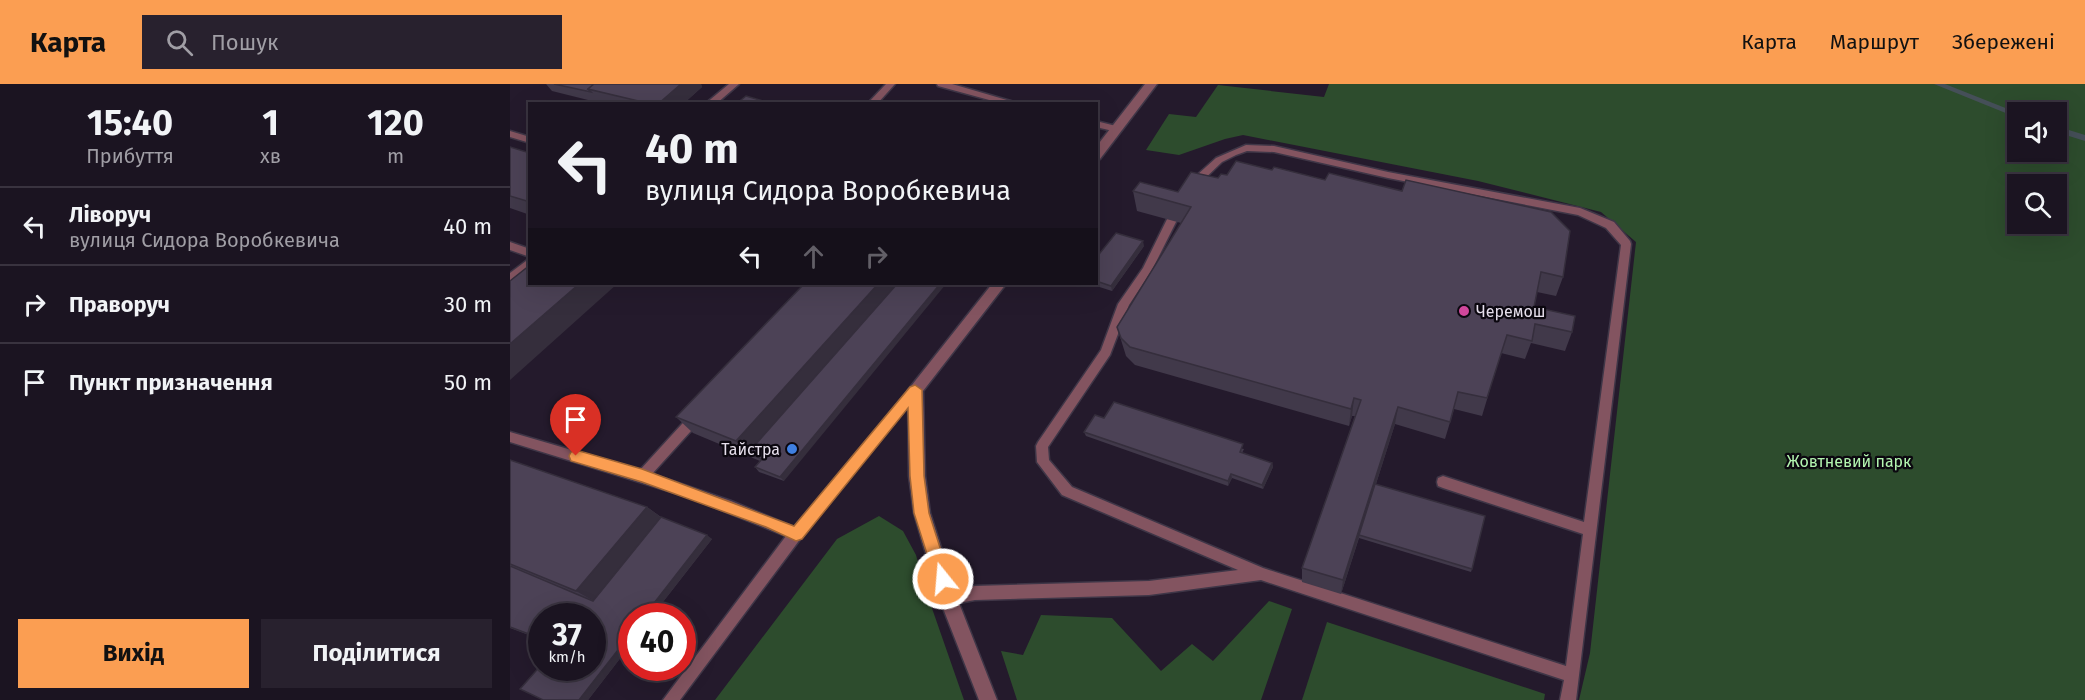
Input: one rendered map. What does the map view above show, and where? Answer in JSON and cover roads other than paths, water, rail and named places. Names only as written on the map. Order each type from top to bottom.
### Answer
[{"type":"street","points":[[1098,153],[1151,84]]},
{"type":"street","points":[[988,700],[948,598],[922,513],[917,476],[915,390],[998,285]]},
{"type":"lane","points":[[712,102],[735,84]]},
{"type":"lane","points":[[874,102],[891,84]]},
{"type":"lane","points":[[941,84],[1009,102]]},
{"type":"lane","points":[[1098,124],[1117,129]]},
{"type":"lane","points":[[513,138],[528,140]]},
{"type":"lane","points":[[1568,700],[1572,675],[1589,530],[1626,251],[1626,244],[1617,232],[1601,219],[1580,212],[1421,179],[1388,175],[1274,149],[1246,148],[1219,160],[1189,188],[1147,270],[1124,304],[1106,352],[1042,446],[1043,462],[1067,491],[1261,574],[1572,675]]},
{"type":"lane","points":[[510,246],[528,252]]},
{"type":"lane","points":[[510,279],[528,264]]},
{"type":"lane","points":[[671,700],[796,534],[915,390]]},
{"type":"lane","points":[[642,476],[705,408]]},
{"type":"lane","points":[[510,437],[642,476],[770,522],[796,534]]},
{"type":"lane","points":[[1443,482],[1589,530]]},
{"type":"lane","points":[[948,598],[975,593],[1149,588],[1261,574]]},
{"type":"waterway","points":[[1938,84],[2007,112]]},
{"type":"waterway","points":[[2067,132],[2085,138]]},
{"type":"place","name":"Черемош","points":[[1464,311]]},
{"type":"place","name":"Тайстра","points":[[792,449]]},
{"type":"park label","name":"Жовтневий парк","points":[[1849,461]]}]
